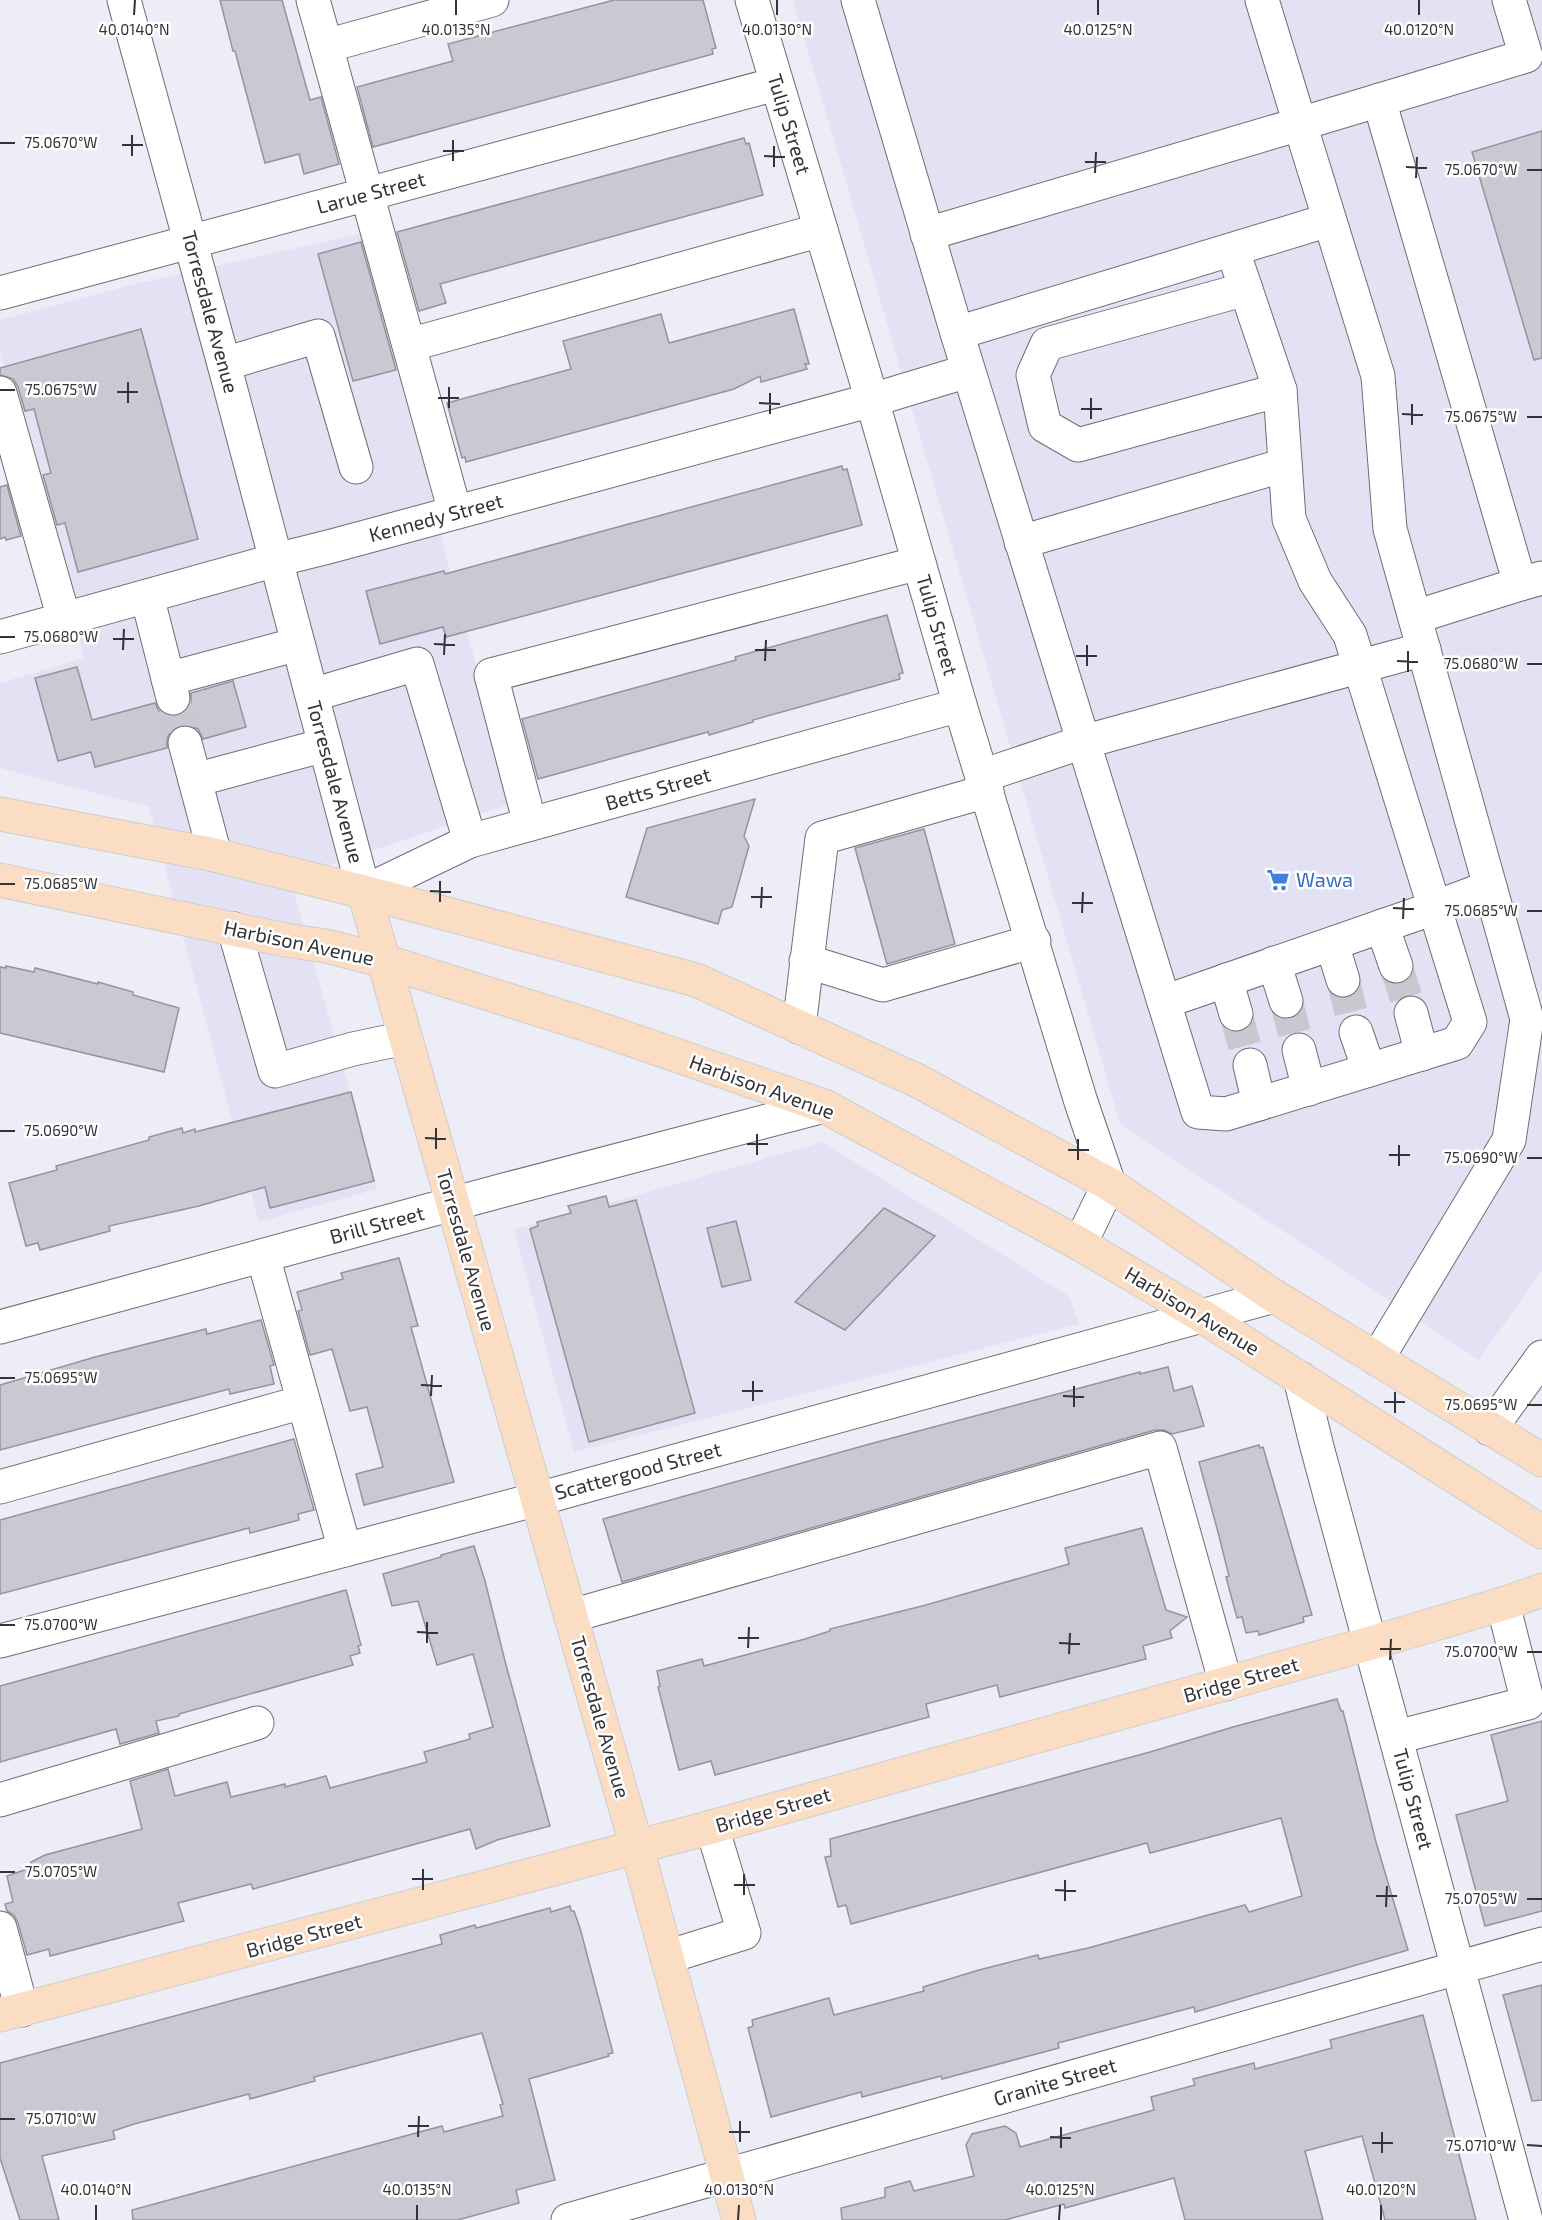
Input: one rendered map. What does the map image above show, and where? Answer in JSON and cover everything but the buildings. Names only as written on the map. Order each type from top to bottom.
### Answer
[{"type":"main road","points":[[0,814],[215,855],[696,980],[918,1081],[1109,1184],[1274,1296],[1542,1460]]},
{"type":"main road","name":"Harbison Avenue","points":[[0,880],[326,946],[384,961],[591,1026],[824,1106],[1080,1244],[1202,1316],[1542,1532]]},
{"type":"main road","name":"Torresdale Avenue","points":[[364,892],[638,1848],[739,2220]]},
{"type":"main road","name":"Bridge Street","points":[[11,2012],[638,1848],[1371,1643],[1503,1604],[1542,1590]]},
{"type":"street","name":"Torresdale Avenue","points":[[124,0],[191,241],[364,892]]},
{"type":"street","points":[[313,0],[455,512]]},
{"type":"street","points":[[327,46],[492,0]]},
{"type":"street","name":"Tulip Street","points":[[752,0],[872,400],[960,705],[1034,941],[1081,1102],[1109,1184]]},
{"type":"street","points":[[858,0],[968,371],[1198,1112],[1226,1114],[1457,1043],[1470,1022],[1350,635],[1316,581],[1289,519],[1280,390],[1233,251]]},
{"type":"street","points":[[1262,0],[1378,376],[1390,529],[1490,887],[1528,969],[1527,1019],[1509,1140],[1377,1359]]},
{"type":"street","points":[[927,234],[1526,56],[1509,0]]},
{"type":"street","name":"Larue Street","points":[[0,293],[776,84]]},
{"type":"street","points":[[1379,100],[1531,581],[1415,617]]},
{"type":"street","points":[[957,333],[1329,220]]},
{"type":"street","points":[[409,345],[820,230]]},
{"type":"street","points":[[1246,289],[1047,344],[1033,375],[1044,426],[1078,445],[1280,390]]},
{"type":"street","points":[[224,364],[318,336],[356,467]]},
{"type":"street","name":"Kennedy Street","points":[[0,637],[276,560],[872,400],[968,371]]},
{"type":"street","points":[[0,393],[7,446],[64,619]]},
{"type":"street","points":[[1021,542],[1285,465]]},
{"type":"street","points":[[530,825],[491,675],[919,562]]},
{"type":"street","points":[[147,597],[171,688],[298,644]]},
{"type":"street","points":[[799,1027],[822,838],[984,783],[1083,742],[1424,649]]},
{"type":"street","points":[[312,695],[417,664],[470,841]]},
{"type":"street","name":"Betts Street","points":[[364,892],[470,841],[960,705]]},
{"type":"street","points":[[185,743],[215,855]]},
{"type":"street","points":[[195,780],[325,745]]},
{"type":"street","points":[[1164,1002],[1490,887]]},
{"type":"street","points":[[1382,926],[1395,966]]},
{"type":"street","points":[[234,929],[275,1071],[353,1049],[405,1038]]},
{"type":"street","points":[[806,961],[882,985],[1034,941]]},
{"type":"street","points":[[1332,944],[1342,980]]},
{"type":"street","points":[[1274,963],[1286,1001]]},
{"type":"street","points":[[1226,980],[1236,1014]]},
{"type":"street","points":[[1411,1013],[1422,1054]]},
{"type":"street","points":[[1356,1032],[1369,1070]]},
{"type":"street","points":[[1299,1050],[1309,1089]]},
{"type":"street","points":[[1250,1065],[1259,1104]]},
{"type":"street","name":"Brill Street","points":[[0,1325],[824,1106]]},
{"type":"street","points":[[1080,1244],[1109,1184]]},
{"type":"street","points":[[263,1256],[345,1550]]},
{"type":"street","name":"Scattergood Street","points":[[0,1641],[538,1499],[1274,1296]]},
{"type":"street","points":[[1490,1429],[1542,1357]]},
{"type":"street","name":"Tulip Street","points":[[1300,1378],[1526,2220]]},
{"type":"street","points":[[0,1487],[303,1402]]},
{"type":"street","points":[[571,1616],[1160,1449],[1226,1684]]},
{"type":"street","points":[[1397,1737],[1528,1703],[1503,1604]]},
{"type":"street","points":[[0,1800],[257,1723]]},
{"type":"street","points":[[667,1957],[744,1933],[712,1827]]},
{"type":"street","points":[[0,1928],[11,2012]]},
{"type":"street","name":"Granite Street","points":[[568,2220],[1542,1944]]},
{"type":"shaded area","points":[[793,0],[1542,0],[1542,1270],[1479,1360],[1120,1124]]},
{"type":"shaded area","points":[[368,232],[448,563],[514,803],[290,878],[377,1189],[259,1222],[149,807],[0,768],[0,683],[84,658],[0,351],[0,320],[135,284]]},
{"type":"shaded area","points":[[823,1142],[1070,1297],[1079,1324],[574,1452],[514,1230]]},
{"type":"tunnel","points":[[173,698],[185,743]]},
{"type":"tunnel","points":[[1396,966],[1411,1013]]},
{"type":"tunnel","points":[[1343,980],[1356,1032]]},
{"type":"tunnel","points":[[1286,1001],[1299,1050]]},
{"type":"tunnel","points":[[1236,1014],[1250,1065]]},
{"type":"place","name":"Wawa","points":[[1278,880]]}]
